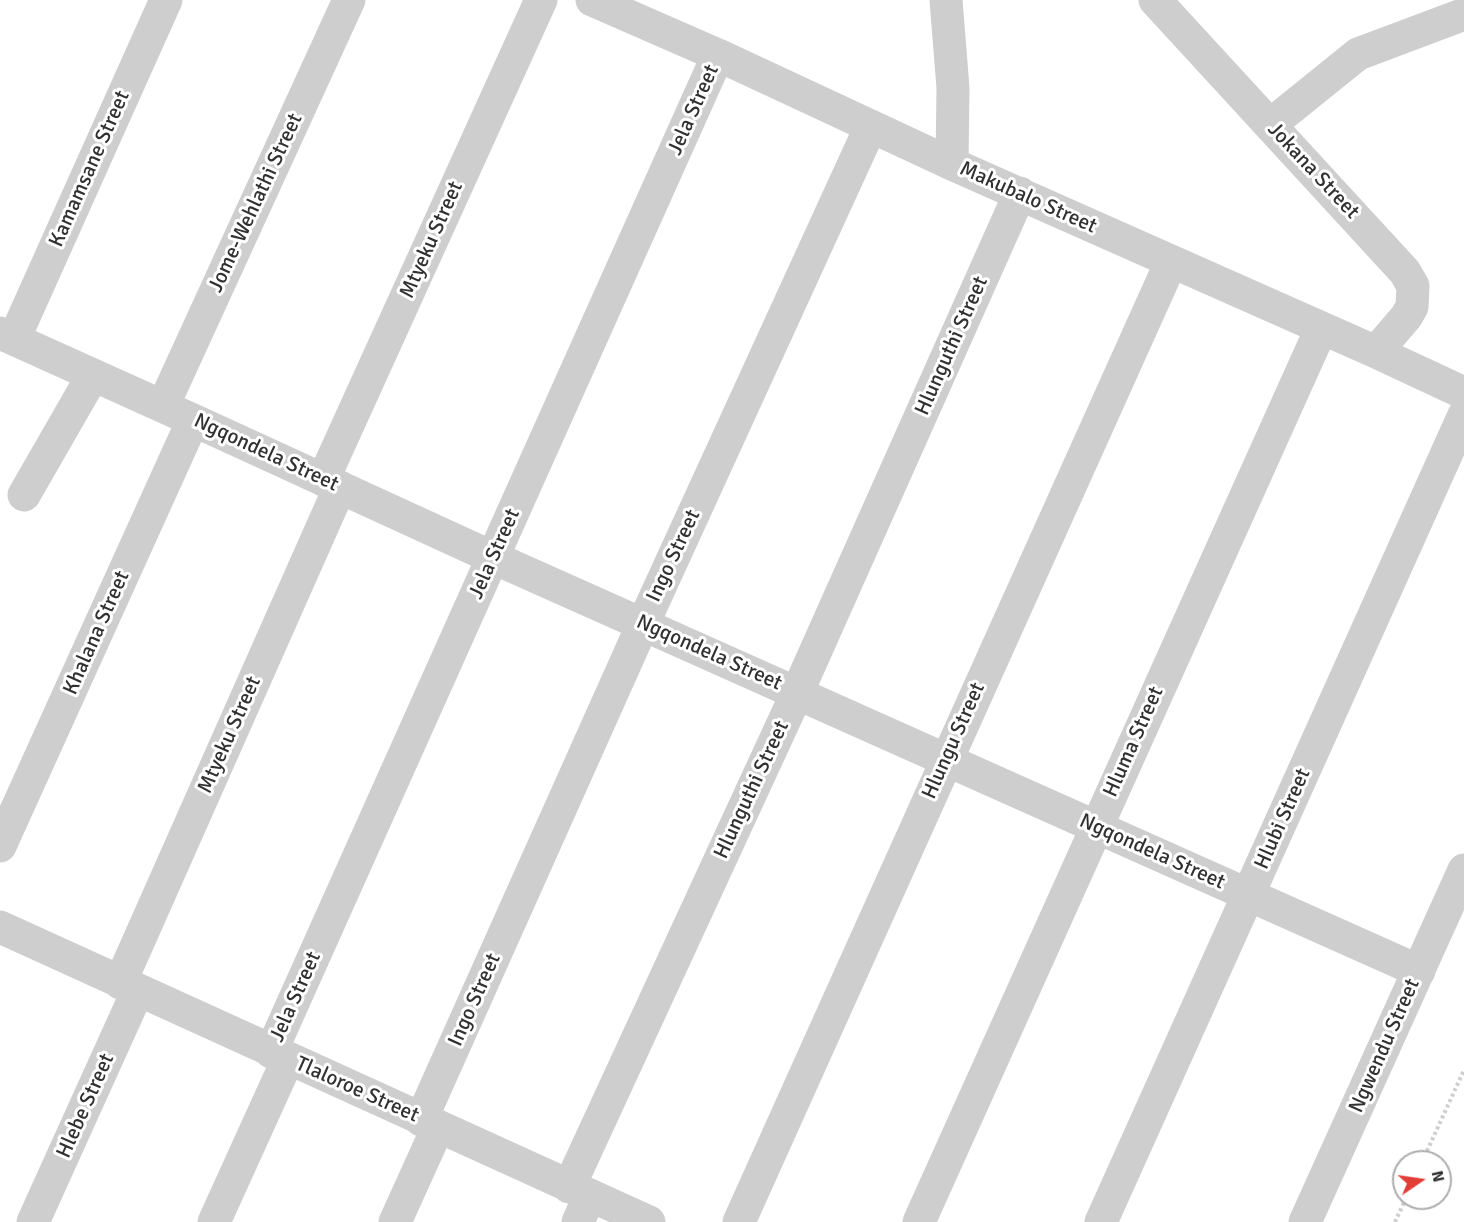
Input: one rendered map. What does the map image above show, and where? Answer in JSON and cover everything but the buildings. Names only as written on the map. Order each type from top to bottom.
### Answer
[{"type":"street","name":"Kamamsane Street","points":[[7,336],[166,0]]},
{"type":"street","name":"Jome-Wehlathi Street","points":[[163,406],[349,0]]},
{"type":"street","name":"Mtyeku Street","points":[[129,987],[332,483],[541,0]]},
{"type":"street","name":"Makubalo Street","points":[[592,0],[1464,393]]},
{"type":"street","points":[[946,0],[953,88],[952,164]]},
{"type":"street","name":"Jokana Street","points":[[1155,0],[1406,272],[1413,286],[1412,307],[1376,352]]},
{"type":"street","points":[[1270,125],[1358,54],[1461,12]]},
{"type":"street","name":"Jela Street","points":[[214,1222],[279,1056],[494,558],[718,55]]},
{"type":"street","name":"Ingo Street","points":[[395,1222],[430,1123],[643,624],[871,126]]},
{"type":"street","name":"Hlunguthi Street","points":[[579,1201],[797,693],[1020,193]]},
{"type":"street","name":"Hlungu Street","points":[[739,1222],[1171,261]]},
{"type":"street","name":"Hluma Street","points":[[919,1222],[1322,329]]},
{"type":"street","name":"Ngqondela Street","points":[[7,336],[494,558],[1419,971]]},
{"type":"street","points":[[24,495],[93,375]]},
{"type":"street","name":"Hlubi Street","points":[[1101,1222],[1464,415]]},
{"type":"street","name":"Khalana Street","points":[[0,846],[193,420]]},
{"type":"street","name":"Ngwendu Street","points":[[1305,1222],[1464,870]]},
{"type":"street","name":"Tlaloroe Street","points":[[0,927],[430,1123],[579,1201],[649,1222]]},
{"type":"street","name":"Hlebe Street","points":[[33,1222],[129,987]]},
{"type":"path","points":[[1427,1150],[1464,1070]]}]
